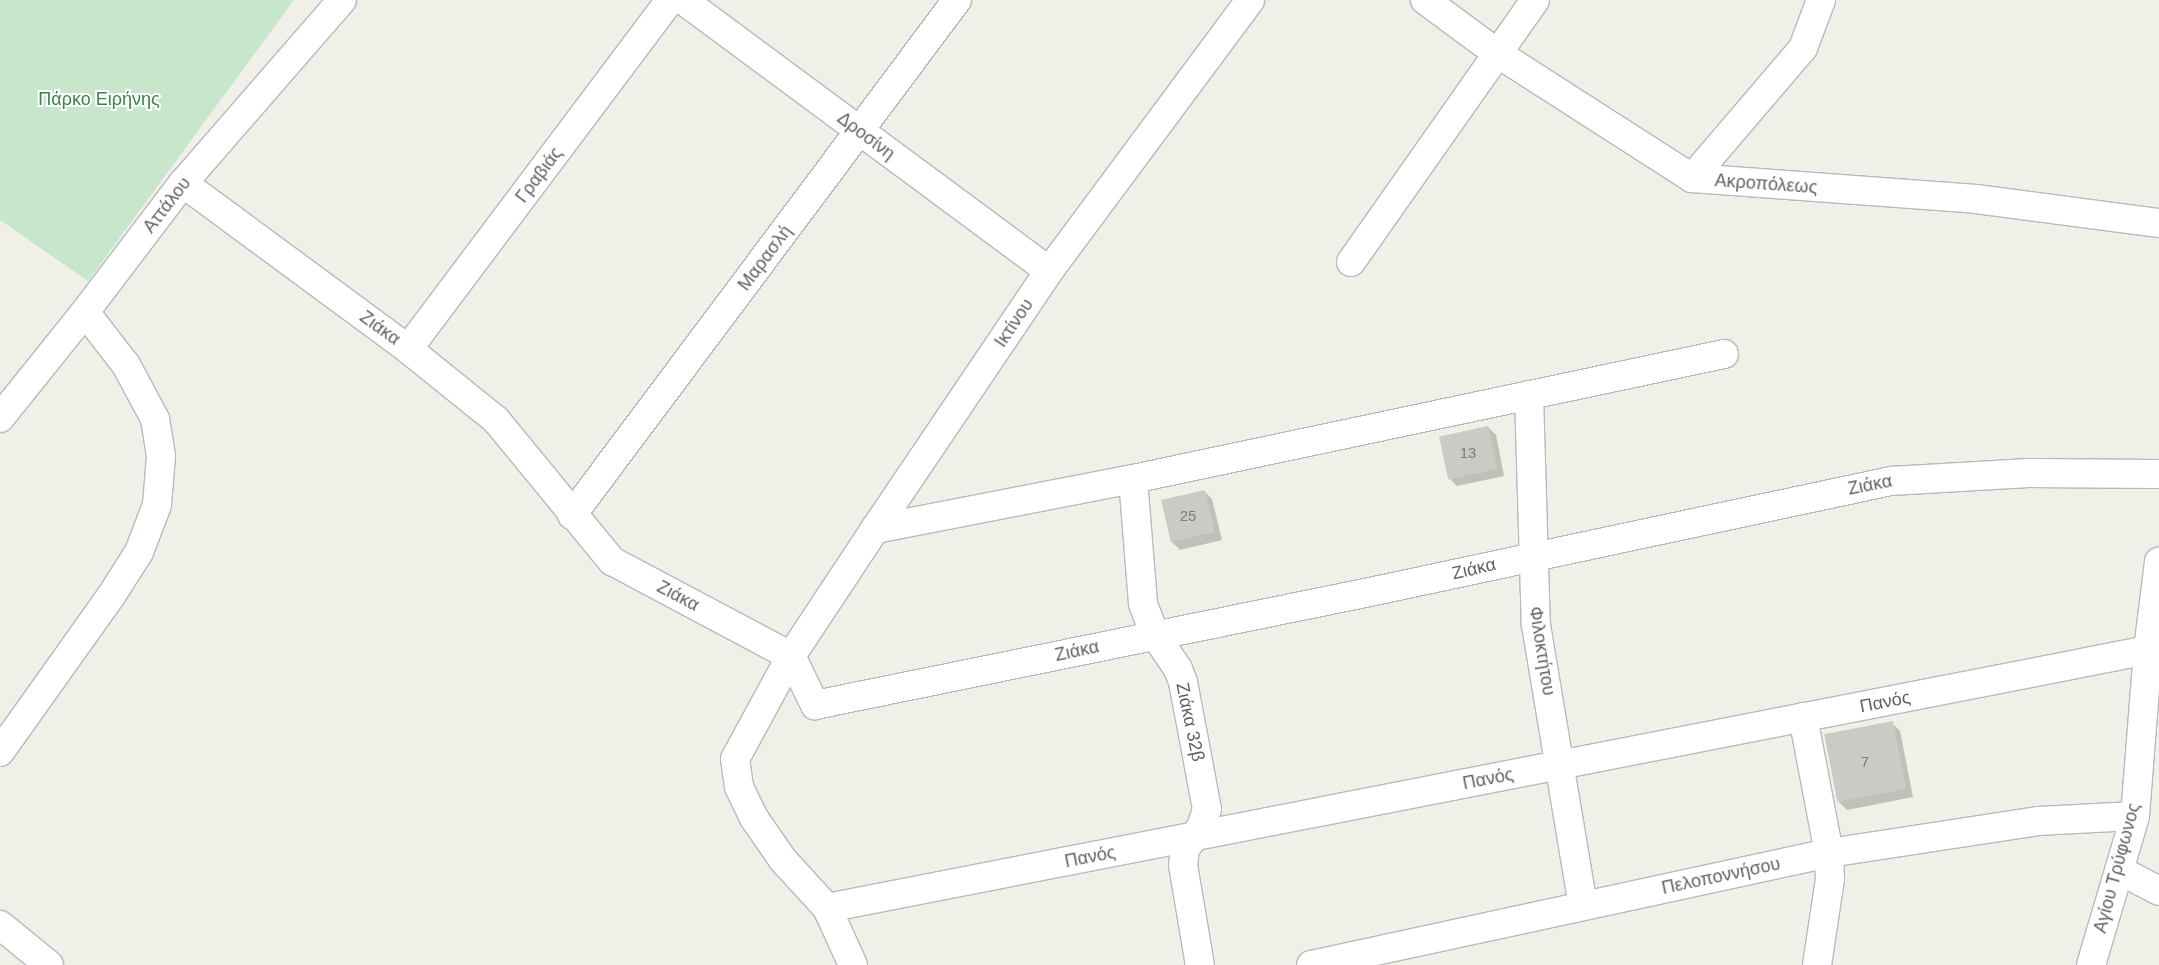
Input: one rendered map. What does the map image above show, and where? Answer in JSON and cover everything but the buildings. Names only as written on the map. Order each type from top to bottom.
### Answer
[{"type":"street","name":"Αττάλου","points":[[0,418],[86,312],[183,183],[342,0]]},
{"type":"street","name":"Γραβιάς","points":[[408,349],[670,0]]},
{"type":"street","name":"Δροσίνη","points":[[683,0],[1049,271]]},
{"type":"street","name":"Μαρασλή","points":[[572,515],[957,0]]},
{"type":"street","name":"Ικτίνου","points":[[853,965],[827,908],[783,860],[754,818],[739,787],[735,759],[791,656],[874,528],[1049,271],[1250,0]]},
{"type":"street","name":"Ακροπόλεως","points":[[1425,0],[1497,53],[1692,178],[1976,199],[2159,224]]},
{"type":"street","points":[[1351,262],[1535,0]]},
{"type":"street","points":[[1692,178],[1803,48],[1821,0]]},
{"type":"street","name":"Ζιάκα","points":[[183,183],[408,349],[496,420],[612,562],[791,656],[815,705],[1908,478],[2029,473],[2159,474]]},
{"type":"street","points":[[0,752],[111,596],[139,552],[156,505],[162,456],[155,419],[126,365],[86,312]]},
{"type":"street","points":[[874,528],[1133,479],[1724,354]]},
{"type":"street","name":"Φιλοκτήτου","points":[[1529,395],[1532,556],[1536,625],[1561,764],[1583,905]]},
{"type":"street","name":"Ζιάκα 32β","points":[[1133,479],[1143,604],[1155,635],[1178,669],[1207,809],[1207,817],[1185,849],[1182,874],[1200,965]]},
{"type":"street","name":"Αγίου Τρύφωνος","points":[[2091,965],[2135,816],[2148,650],[2159,562]]},
{"type":"street","name":"Πανός","points":[[827,908],[2148,650]]},
{"type":"street","points":[[1803,718],[1829,853],[1830,879],[1817,965]]},
{"type":"street","name":"Πελοποννήσου","points":[[1311,965],[1829,853],[2038,821],[2135,816]]},
{"type":"street","points":[[2119,870],[2159,891]]},
{"type":"street","points":[[0,925],[49,965]]},
{"type":"green space","name":"Πάρκο Ειρήνης","points":[[0,0],[294,0],[88,281],[0,220]]}]
